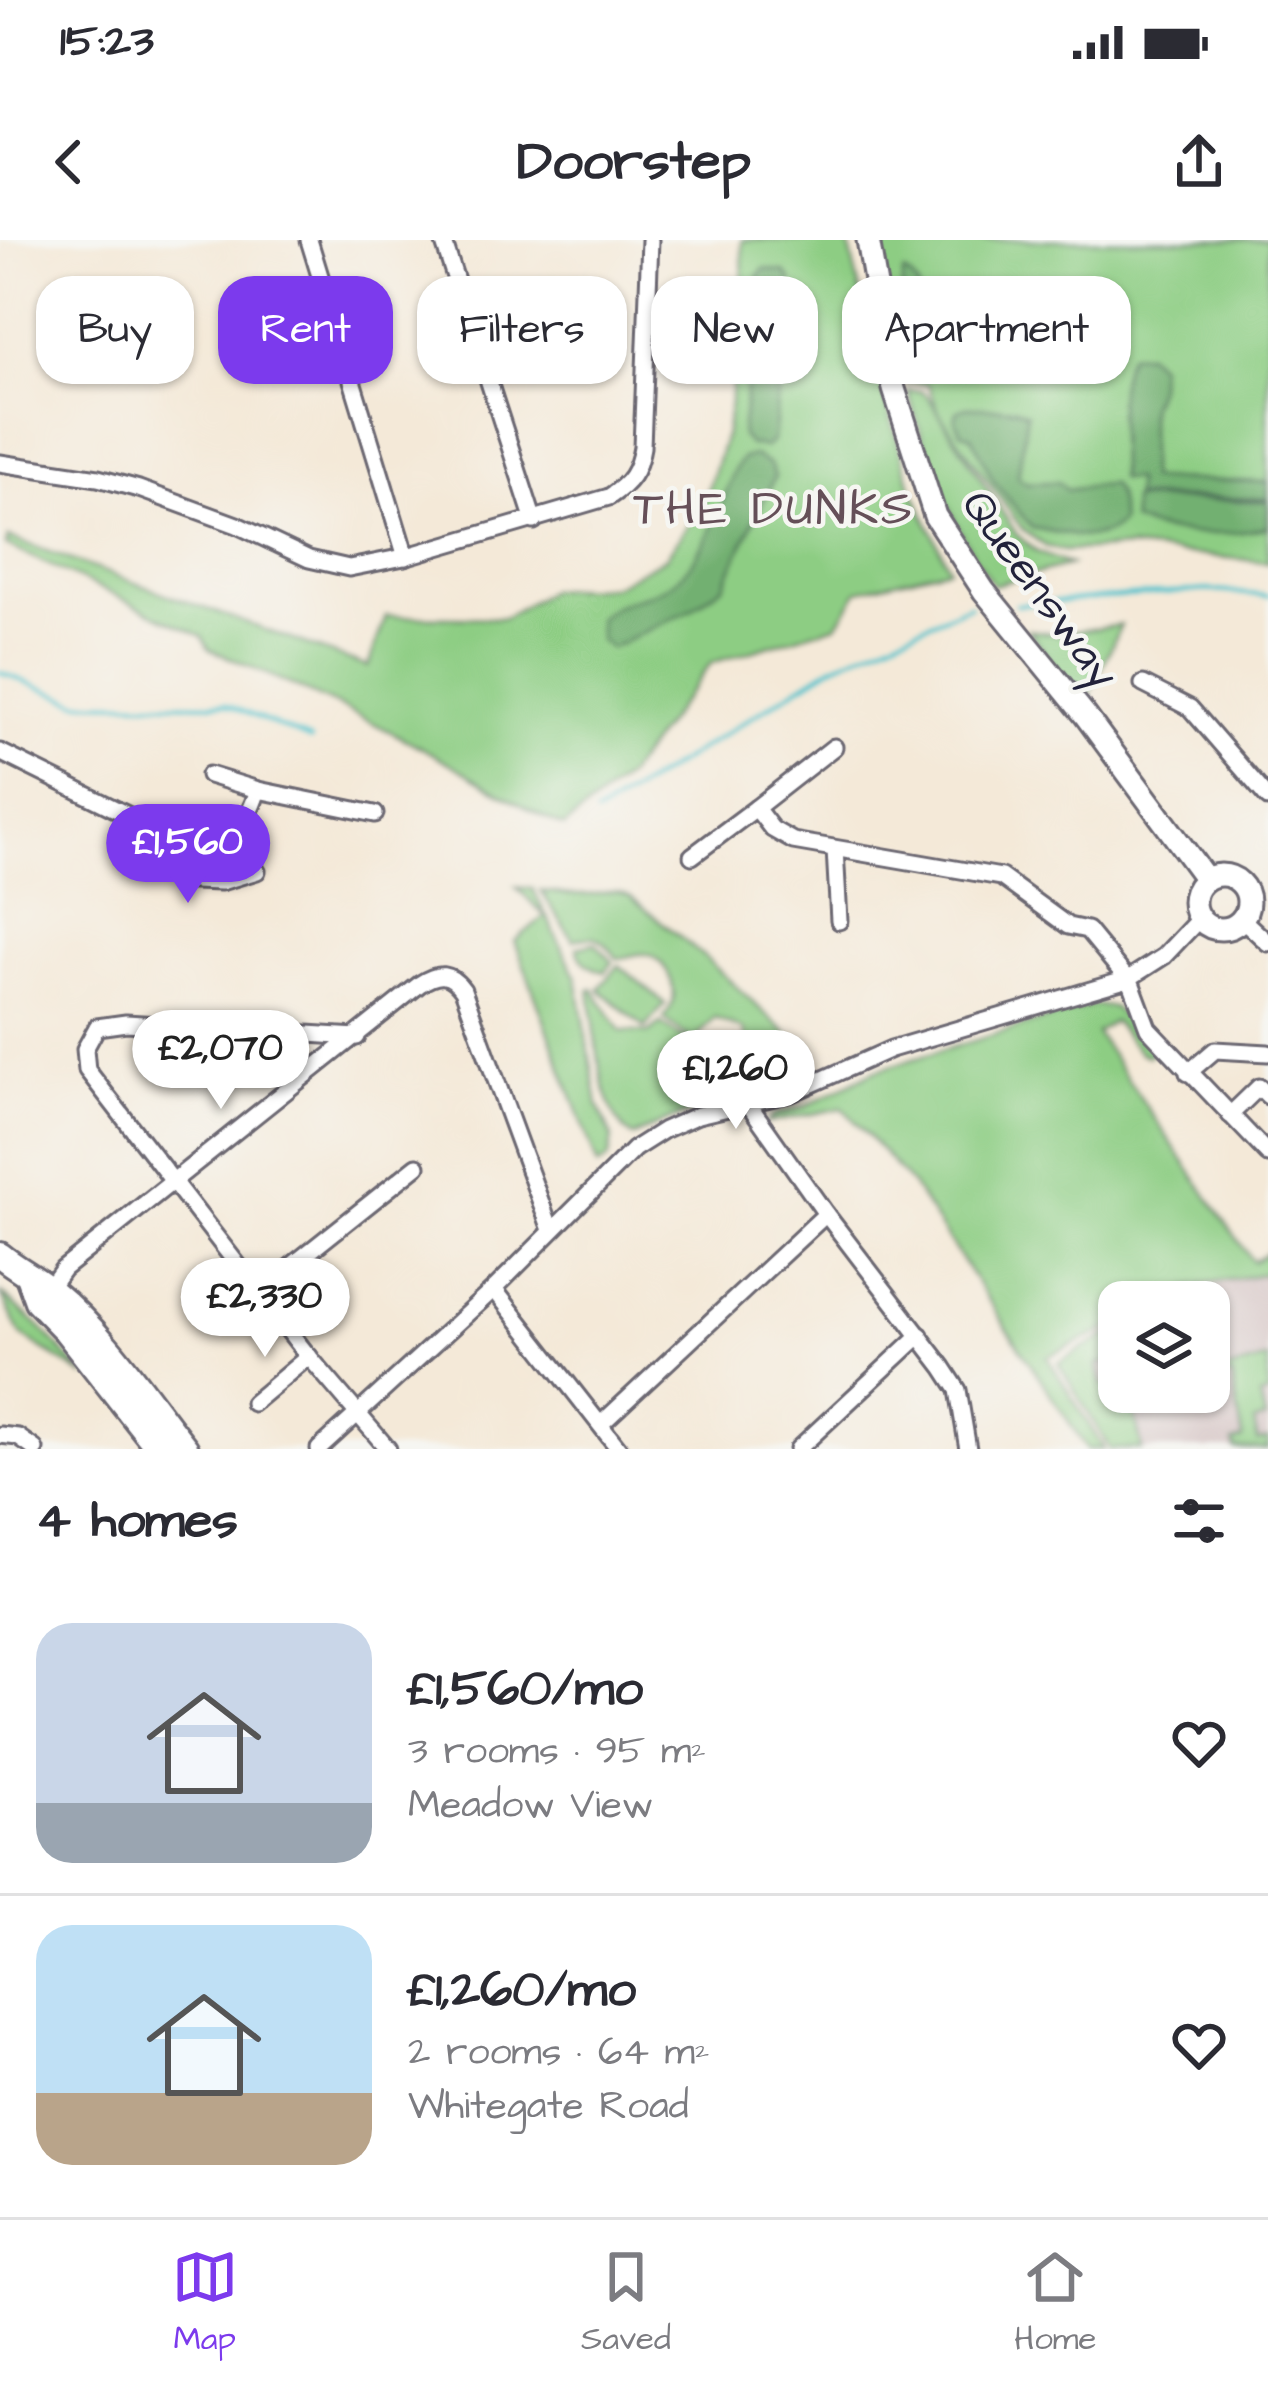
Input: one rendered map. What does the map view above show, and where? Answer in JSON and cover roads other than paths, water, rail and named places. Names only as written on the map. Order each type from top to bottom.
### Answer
[{"type":"main road","points":[[0,1255],[38,1290],[81,1319],[186,1449]]},
{"type":"main road","points":[[38,1290],[159,1449]]},
{"type":"street","points":[[309,240],[406,556]]},
{"type":"street","points":[[443,240],[534,521]]},
{"type":"street","points":[[0,463],[98,478],[139,490],[237,525],[329,566],[367,566],[609,497],[638,470],[650,240]]},
{"type":"street","name":"Queensway","points":[[868,240],[894,389],[935,516],[984,591],[1085,715],[1205,879],[1230,876],[1243,886],[1248,903],[1242,919],[1268,944]]},
{"type":"street","points":[[1143,684],[1190,708],[1268,798]]},
{"type":"street","points":[[692,856],[834,746]]},
{"type":"street","points":[[0,752],[190,845],[221,841],[235,833],[245,823],[258,790]]},
{"type":"street","points":[[209,776],[376,814]]},
{"type":"street","points":[[756,808],[772,829],[793,841],[1000,877],[1068,926],[1088,930],[1128,979],[1148,1028],[1268,1154]]},
{"type":"street","points":[[190,845],[185,870],[193,881],[221,883],[257,871]]},
{"type":"street","points":[[835,849],[839,921]]},
{"type":"street","points":[[1205,879],[1193,902],[1199,919],[1221,929],[1242,919]]},
{"type":"street","points":[[319,1449],[494,1289],[634,1149],[698,1115],[793,1093],[891,1049],[1128,979],[1165,956],[1199,919]]},
{"type":"street","points":[[38,1290],[420,984],[440,974],[450,976],[463,990],[551,1230]]},
{"type":"street","points":[[357,1036],[126,1023],[97,1027],[85,1049],[87,1070],[309,1356],[388,1449]]},
{"type":"street","points":[[1188,1073],[1215,1050],[1268,1053]]},
{"type":"street","points":[[1230,1115],[1265,1087]]},
{"type":"street","points":[[747,1102],[958,1390],[968,1449]]},
{"type":"street","points":[[260,1292],[417,1166]]},
{"type":"street","points":[[601,1424],[826,1214]]},
{"type":"street","points":[[494,1289],[619,1449]]},
{"type":"street","points":[[798,1449],[920,1335]]},
{"type":"street","points":[[253,1403],[309,1356]]},
{"type":"street","points":[[0,1435],[18,1437],[35,1449]]},
{"type":"waterway","points":[[1016,605],[1208,590],[1268,596]]},
{"type":"waterway","points":[[596,815],[834,665],[970,605]]},
{"type":"waterway","points":[[0,672],[78,702],[225,704],[311,740]]},
{"type":"district","name":"THE DUNKS","points":[[774,507]]}]
